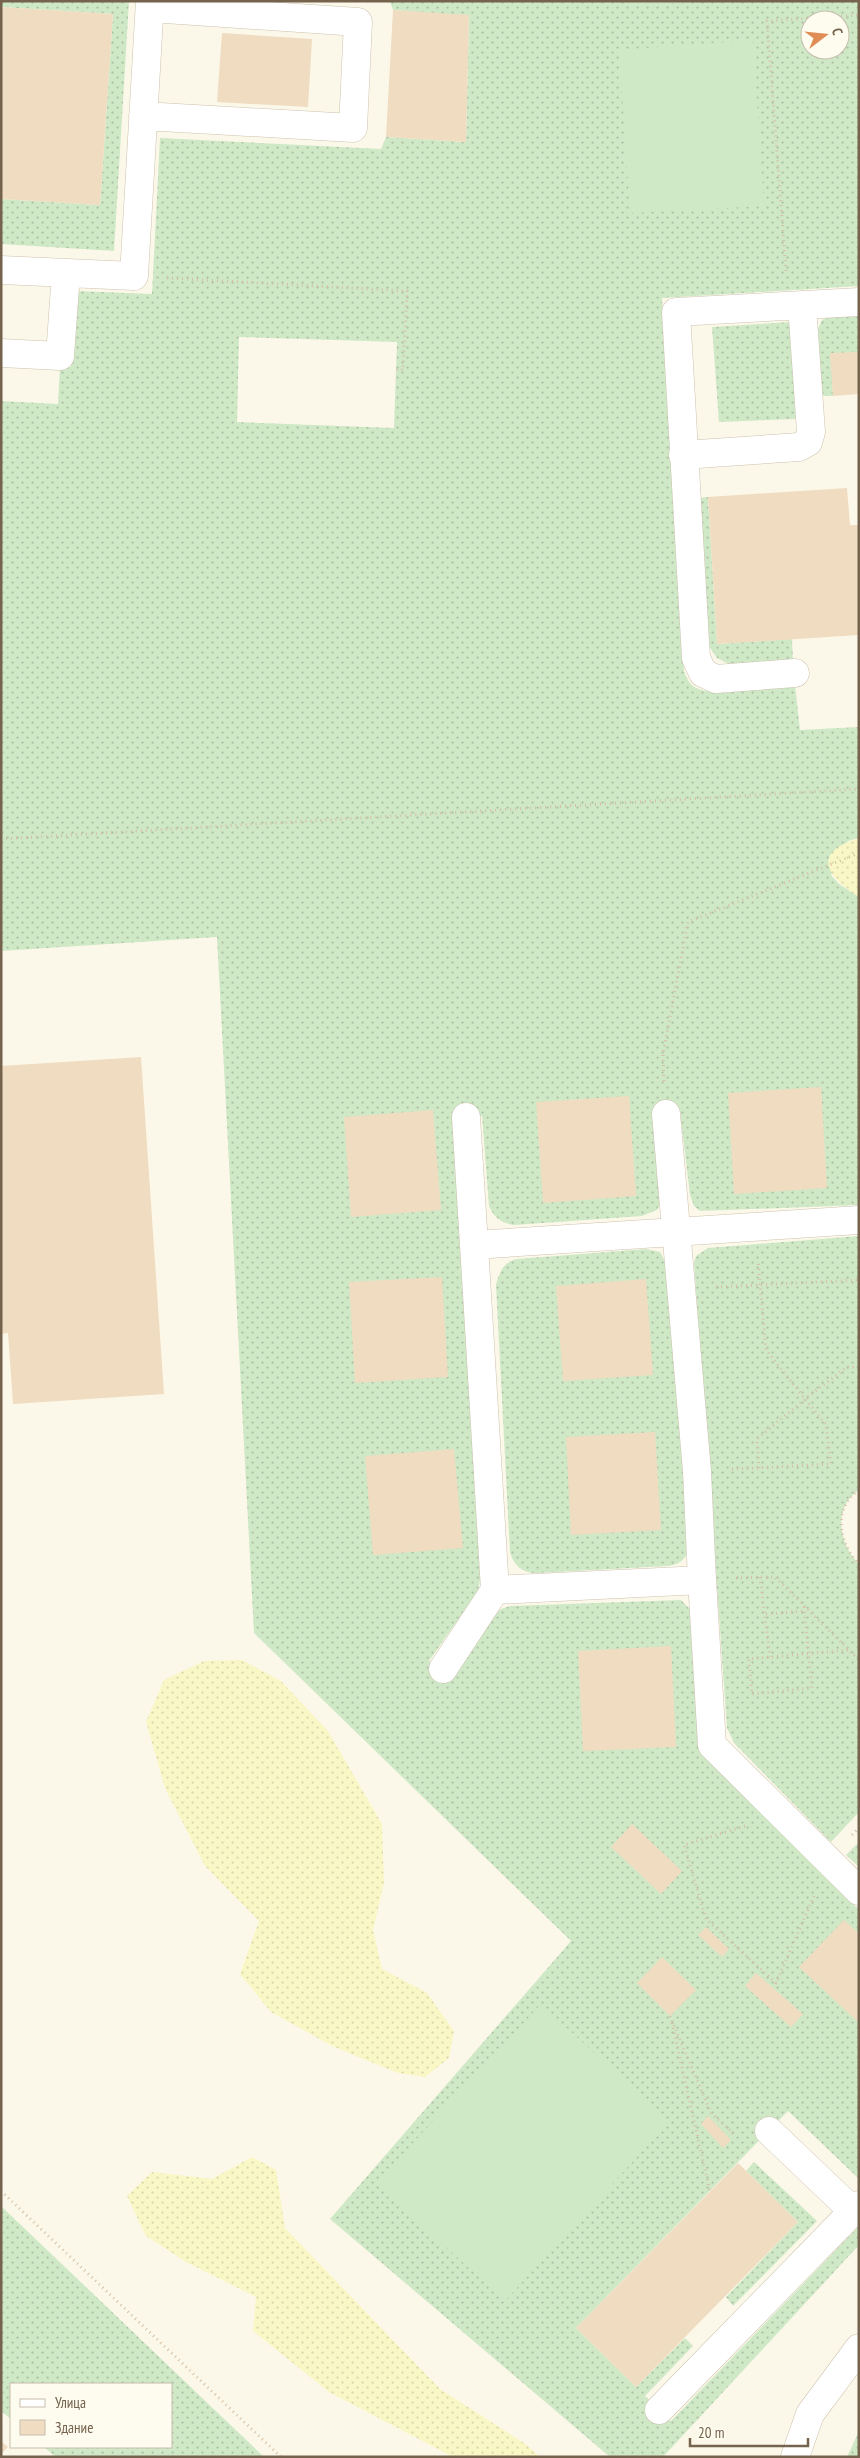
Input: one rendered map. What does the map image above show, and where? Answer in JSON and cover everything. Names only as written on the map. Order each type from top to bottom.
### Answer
[{"type":"street","points":[[1,270],[134,276],[143,116],[150,4],[358,22],[353,128],[143,116]]},
{"type":"street","points":[[1,353],[60,356],[66,273]]},
{"type":"street","points":[[795,673],[716,679],[703,673],[696,658],[676,312],[859,302]]},
{"type":"street","points":[[683,455],[800,447],[808,442],[811,432],[795,306]]},
{"type":"street","points":[[666,1114],[683,1289],[697,1471],[712,1745],[859,1891]]},
{"type":"street","points":[[443,1669],[495,1590],[466,1117]]},
{"type":"street","points":[[474,1245],[859,1220]]},
{"type":"street","points":[[495,1590],[702,1580]]},
{"type":"street","points":[[659,2410],[856,2208],[769,2131]]},
{"type":"street","points":[[795,2457],[810,2414],[859,2348]]},
{"type":"path","points":[[795,306],[767,21],[859,15]]},
{"type":"path","points":[[134,276],[407,291],[403,370],[396,369]]},
{"type":"path","points":[[1,839],[859,789]]},
{"type":"path","points":[[666,1114],[663,1054],[688,922],[859,853]]},
{"type":"path","points":[[697,1471],[831,1464],[826,1425],[766,1350],[759,1284],[756,1227]]},
{"type":"path","points":[[683,1289],[859,1280]]},
{"type":"path","points":[[759,1468],[758,1439],[805,1399],[847,1367],[859,1367]]},
{"type":"path","points":[[859,1490],[845,1505],[841,1520],[841,1537],[848,1551],[859,1564]]},
{"type":"path","points":[[760,1577],[770,1657]]},
{"type":"path","points":[[702,1580],[775,1577],[804,1609],[859,1660]]},
{"type":"path","points":[[766,1614],[804,1609]]},
{"type":"path","points":[[804,1609],[808,1654],[812,1688],[752,1694],[749,1659],[808,1654],[848,1650]]},
{"type":"path","points":[[782,1815],[684,1845],[706,1919],[776,1983],[828,1861]]},
{"type":"path","points":[[710,2192],[670,2016],[711,2113],[738,2138]]},
{"type":"path","points":[[1,2191],[281,2457]]},
{"type":"green space","points":[[1,1],[129,1],[114,251],[1,244],[1,199],[100,205],[113,14],[1,7]]},
{"type":"green space","points":[[390,1],[859,1],[859,286],[662,298],[684,671],[689,682],[694,687],[706,691],[795,685],[800,730],[859,727],[859,838],[848,841],[831,875],[839,884],[859,897],[859,1205],[700,1211],[694,1206],[690,1195],[680,1112],[666,1114],[660,1204],[657,1210],[642,1216],[514,1225],[496,1217],[489,1206],[482,1116],[452,1118],[482,1568],[478,1591],[429,1661],[455,1676],[495,1614],[501,1609],[510,1606],[681,1600],[690,1609],[694,1617],[707,1755],[859,1910],[859,2179],[788,2111],[576,2328],[636,2387],[685,2338],[693,2346],[645,2396],[671,2421],[859,2226],[859,2245],[663,2457],[610,2457],[330,2219],[571,1941],[254,1633],[217,937],[1,951],[1,401],[58,404],[60,367],[71,367],[76,291],[152,294],[160,138],[381,149],[386,137],[466,142],[469,16],[393,10]],"holes":[[[239,337],[397,342],[394,428],[237,422]]]},
{"type":"green space","points":[[624,1],[710,1],[624,6]]},
{"type":"green space","points":[[753,40],[764,206],[630,213],[619,50]]},
{"type":"green space","points":[[859,315],[859,352],[831,354],[833,396],[820,396],[817,331],[822,320],[831,316]]},
{"type":"green space","points":[[790,322],[796,419],[719,422],[712,327]]},
{"type":"green space","points":[[708,497],[717,644],[792,639],[793,661],[729,664],[717,658],[708,645],[696,498]]},
{"type":"green space","points":[[859,1236],[859,1490],[850,1498],[845,1506],[841,1526],[847,1547],[859,1564],[859,1812],[831,1842],[734,1743],[727,1728],[694,1263],[696,1256],[708,1248]]},
{"type":"green space","points":[[646,1249],[660,1252],[666,1263],[689,1548],[679,1563],[668,1566],[527,1572],[516,1565],[510,1552],[496,1285],[499,1276],[505,1265],[517,1259]]},
{"type":"green space","points":[[859,1842],[859,1867],[846,1855]]},
{"type":"green space","points":[[541,2004],[669,2122],[505,2301],[376,2183]]},
{"type":"green space","points":[[754,2162],[817,2221],[733,2306],[726,2297],[798,2222],[746,2171]]},
{"type":"green space","points":[[1,2206],[264,2457],[56,2457],[45,2448],[172,2448],[172,2383],[10,2383],[10,2418],[1,2411]]},
{"type":"green space","points":[[859,2431],[859,2457],[847,2457]]},
{"type":"sand","points":[[859,838],[859,897],[838,881],[832,873],[829,858],[834,851],[844,844]]},
{"type":"sand","points":[[242,1660],[281,1681],[328,1731],[382,1824],[384,1883],[373,1930],[382,1969],[427,1993],[454,2031],[449,2058],[425,2077],[398,2073],[332,2046],[271,2012],[240,1974],[259,1921],[205,1866],[165,1788],[146,1722],[164,1680],[204,1661]]},
{"type":"sand","points":[[252,2157],[276,2170],[285,2228],[440,2389],[524,2443],[540,2457],[453,2457],[329,2392],[253,2331],[256,2297],[186,2262],[146,2236],[127,2196],[152,2172],[212,2179]]},
{"type":"building","points":[[1,7],[113,14],[100,205],[1,199]]},
{"type":"building","points":[[393,10],[469,15],[466,142],[386,137]]},
{"type":"building","points":[[222,33],[312,39],[308,107],[217,102]]},
{"type":"building","points":[[859,352],[859,394],[833,396],[830,353]]},
{"type":"building","points":[[847,488],[850,525],[859,525],[859,635],[717,644],[708,497]]},
{"type":"building","points":[[141,1057],[164,1394],[13,1404],[8,1333],[1,1334],[1,1066]]},
{"type":"building","points":[[821,1087],[827,1188],[734,1194],[728,1093]]},
{"type":"building","points":[[629,1096],[636,1196],[543,1203],[536,1102]]},
{"type":"building","points":[[433,1110],[441,1210],[351,1217],[344,1117]]},
{"type":"building","points":[[442,1277],[448,1377],[355,1383],[349,1282]]},
{"type":"building","points":[[646,1279],[653,1375],[563,1381],[556,1286]]},
{"type":"building","points":[[655,1432],[661,1530],[571,1535],[566,1437]]},
{"type":"building","points":[[454,1449],[463,1548],[373,1555],[365,1456]]},
{"type":"building","points":[[671,1646],[676,1747],[583,1751],[578,1651]]},
{"type":"building","points":[[632,1824],[682,1871],[661,1894],[611,1847]]},
{"type":"building","points":[[844,1920],[859,1934],[859,2023],[799,1967]]},
{"type":"building","points":[[706,1927],[729,1949],[722,1957],[698,1935]]},
{"type":"building","points":[[662,1957],[696,1990],[670,2016],[637,1983]]},
{"type":"building","points":[[756,1973],[803,2014],[791,2027],[745,1986]]},
{"type":"building","points":[[708,2116],[731,2140],[723,2148],[701,2124]]},
{"type":"building","points":[[738,2163],[798,2222],[636,2387],[576,2328]]},
{"type":"building","points":[[1,2441],[8,2447],[1,2454]]}]
